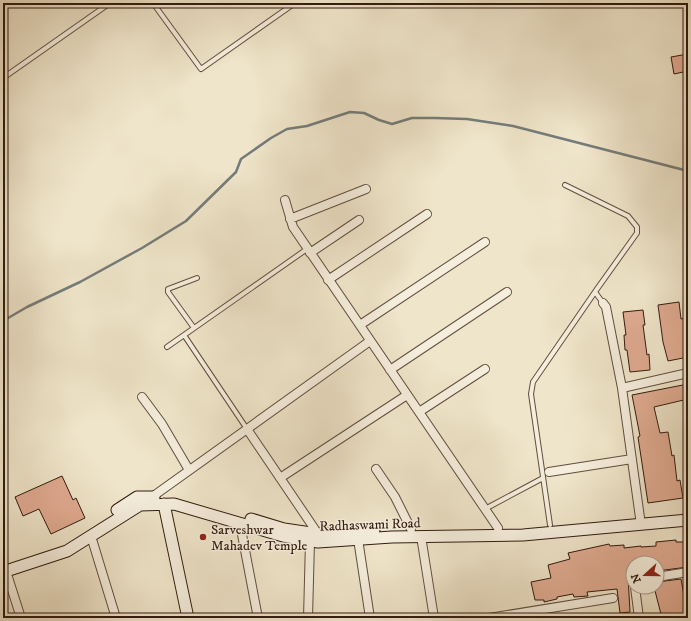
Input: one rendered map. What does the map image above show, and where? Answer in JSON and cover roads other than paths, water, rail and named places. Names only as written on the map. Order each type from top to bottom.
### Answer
[{"type":"street","points":[[290,219],[366,189]]},
{"type":"street","points":[[285,200],[293,227],[498,528]]},
{"type":"street","points":[[328,280],[427,214]]},
{"type":"street","points":[[309,251],[359,220]]},
{"type":"street","points":[[360,325],[485,242]]},
{"type":"street","points":[[390,370],[507,292]]},
{"type":"street","points":[[603,303],[606,307],[622,388],[641,521]]},
{"type":"street","points":[[152,497],[370,341]]},
{"type":"street","points":[[419,412],[485,369]]},
{"type":"street","points":[[622,388],[688,373]]},
{"type":"street","points":[[280,478],[407,395]]},
{"type":"street","points":[[142,397],[162,424],[189,470]]},
{"type":"street","points":[[247,428],[280,478],[314,537],[308,618]]},
{"type":"street","points":[[546,475],[632,459]]},
{"type":"street","points":[[376,469],[395,497],[411,529]]},
{"type":"street","name":"Radhaswami Road","points":[[4,569],[64,544],[138,497],[175,496],[314,537],[318,542],[421,536],[523,535],[641,521],[688,513]]},
{"type":"street","points":[[164,504],[188,618]]},
{"type":"street","name":"Radhaswami Road","points":[[4,569],[67,551],[140,505],[174,504],[283,536],[314,537],[411,529],[498,528],[688,520]]},
{"type":"street","points":[[240,524],[258,618]]},
{"type":"street","points":[[91,536],[116,618]]},
{"type":"street","points":[[421,536],[434,618]]},
{"type":"street","points":[[358,539],[370,618]]},
{"type":"street","points":[[4,569],[21,618]]},
{"type":"street","points":[[665,576],[688,572]]},
{"type":"street","points":[[636,595],[639,618]]},
{"type":"street","points":[[489,618],[613,598]]},
{"type":"lane","points":[[3,78],[110,3]]},
{"type":"lane","points":[[153,3],[201,69],[295,3]]},
{"type":"lane","points":[[550,525],[546,475],[531,394],[533,382],[638,233],[637,227],[628,216],[565,185]]},
{"type":"lane","points":[[167,347],[309,251]]},
{"type":"lane","points":[[194,328],[168,292],[168,289],[197,278]]},
{"type":"lane","points":[[595,292],[603,303]]},
{"type":"lane","points":[[184,335],[247,428]]},
{"type":"lane","points":[[485,509],[546,475]]},
{"type":"waterway","points":[[3,321],[27,307],[80,282],[142,248],[186,221],[236,172],[241,159],[271,138],[287,129],[307,126],[350,112],[364,113],[392,124],[412,118],[435,118],[467,119],[513,126],[688,171]]},
{"type":"place","name":"Sarveshwar Mahadev Temple","points":[[203,537]]}]
